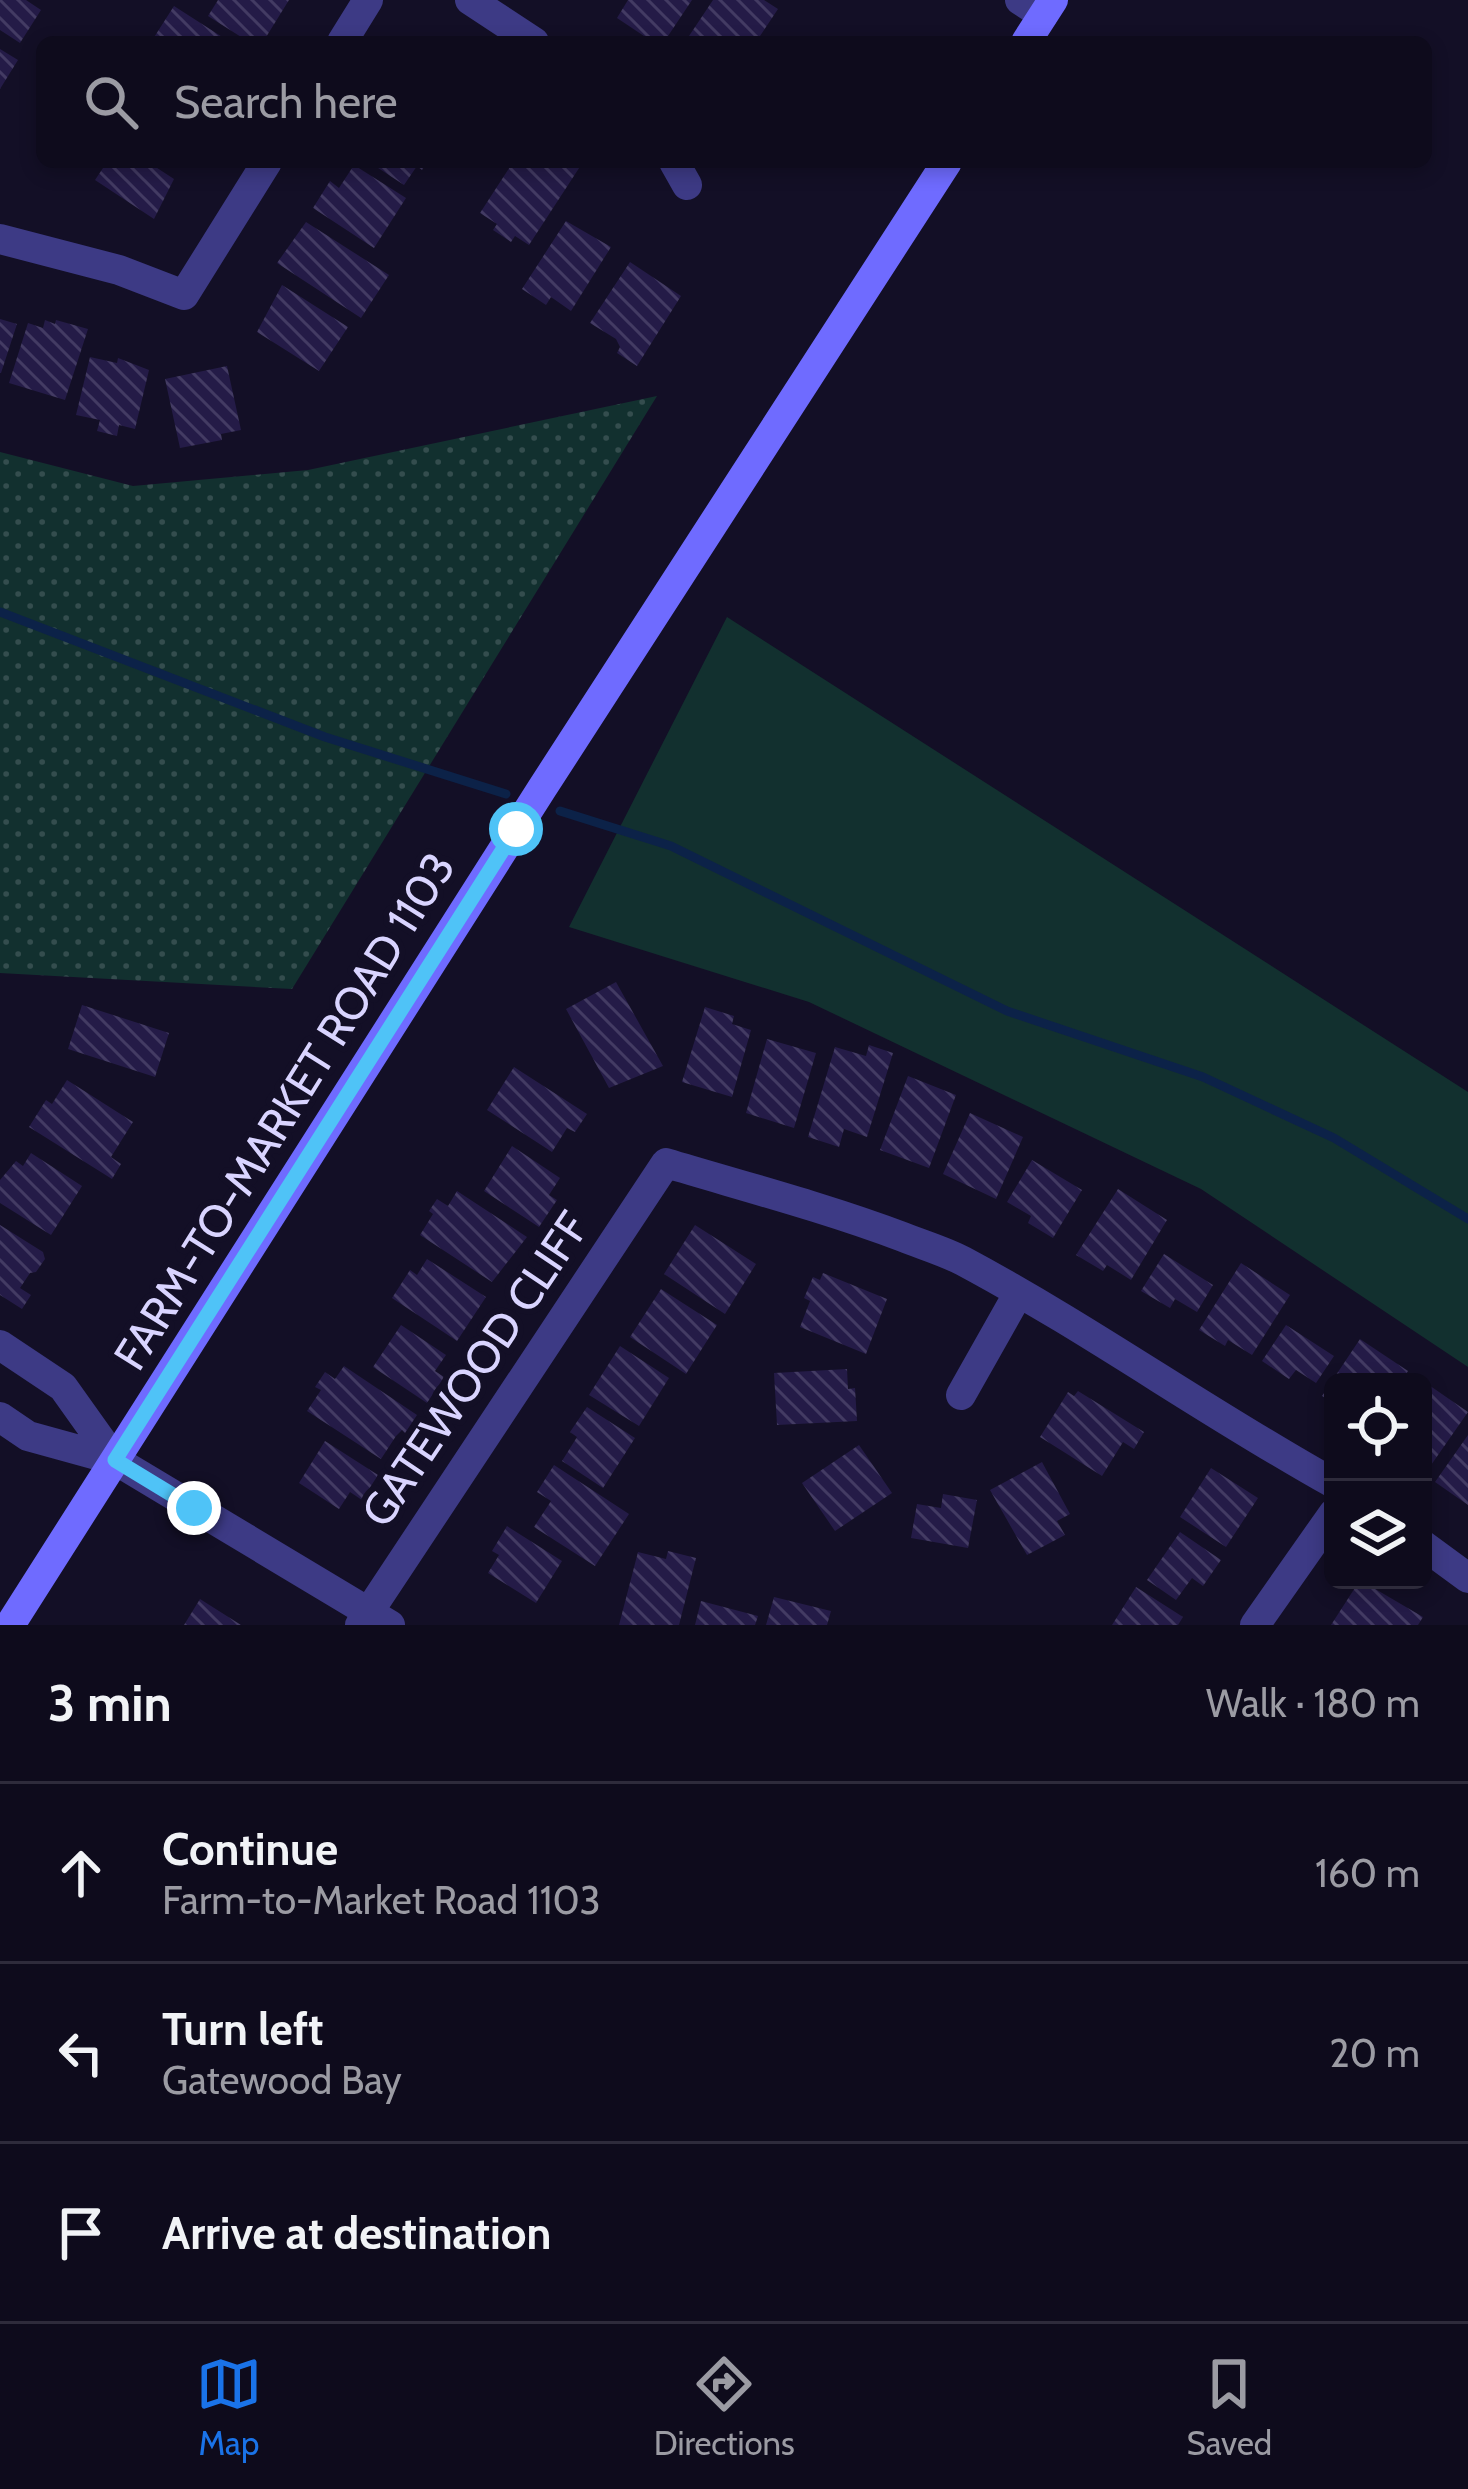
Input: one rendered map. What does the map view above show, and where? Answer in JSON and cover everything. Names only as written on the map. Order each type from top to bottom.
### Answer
[{"type":"main road","points":[[1028,36],[1039,5]]},
{"type":"main road","name":"FARM-TO-MARKET ROAD 1103","points":[[10,1625],[943,168]]},
{"type":"street","points":[[346,36],[368,0]]},
{"type":"street","points":[[470,0],[525,36]]},
{"type":"street","points":[[0,239],[119,270],[184,295],[263,168]]},
{"type":"street","name":"GATEWOOD CLIFF","points":[[372,1621],[666,1163],[848,1216],[960,1259],[1018,1294]]},
{"type":"street","points":[[961,1395],[1018,1294],[1066,1317],[1329,1481]]},
{"type":"street","points":[[0,1345],[63,1387],[115,1460]]},
{"type":"street","points":[[0,1417],[28,1436],[115,1460],[372,1621]]},
{"type":"street","points":[[1255,1625],[1324,1527]]},
{"type":"street","points":[[1432,1552],[1468,1578]]},
{"type":"green space","points":[[657,396],[292,989],[0,973],[0,452],[133,486],[308,470]]},
{"type":"green space","points":[[727,617],[1468,1092],[1468,1367],[1201,1189],[809,1002],[569,927]]},
{"type":"building","points":[[0,0],[26,0],[41,10],[20,43],[0,30]]},
{"type":"building","points":[[218,0],[289,0],[267,36],[240,36],[208,16]]},
{"type":"building","points":[[628,0],[692,0],[668,36],[644,36],[617,18]]},
{"type":"building","points":[[713,0],[764,0],[778,9],[760,36],[689,36]]},
{"type":"building","points":[[174,6],[221,36],[155,36]]},
{"type":"building","points":[[0,49],[18,60],[0,89]]},
{"type":"building","points":[[103,168],[157,168],[174,179],[154,219],[95,180]]},
{"type":"building","points":[[352,168],[359,168],[406,198],[374,248],[313,208],[330,181],[339,188]]},
{"type":"building","points":[[378,168],[416,168],[404,185]]},
{"type":"building","points":[[509,168],[579,168],[529,245],[515,236],[511,242],[480,213]]},
{"type":"building","points":[[566,221],[611,247],[571,311],[551,297],[546,305],[522,289]]},
{"type":"building","points":[[306,222],[389,275],[361,318],[277,263]]},
{"type":"building","points":[[630,262],[681,296],[637,366],[617,353],[616,339],[590,323]]},
{"type":"building","points":[[282,285],[348,327],[319,371],[257,332]]},
{"type":"building","points":[[0,319],[17,324],[1,373],[0,373]]},
{"type":"building","points":[[45,320],[88,329],[65,400],[9,383],[28,323],[43,328]]},
{"type":"building","points":[[90,357],[117,363],[118,358],[149,370],[135,429],[119,425],[117,436],[97,431],[100,420],[76,415]]},
{"type":"building","points":[[227,366],[241,430],[221,434],[222,440],[180,448],[165,379]]},
{"type":"building","points":[[616,982],[663,1066],[609,1088],[566,1009]]},
{"type":"building","points":[[82,1005],[169,1033],[155,1077],[68,1049]]},
{"type":"building","points":[[705,1007],[734,1016],[732,1024],[751,1030],[732,1097],[682,1082]]},
{"type":"building","points":[[767,1039],[816,1053],[794,1128],[746,1113]]},
{"type":"building","points":[[869,1045],[893,1053],[867,1137],[844,1129],[839,1147],[808,1137],[835,1047],[866,1056]]},
{"type":"building","points":[[514,1067],[587,1114],[575,1132],[567,1128],[552,1152],[487,1110]]},
{"type":"building","points":[[908,1076],[956,1095],[929,1168],[880,1150]]},
{"type":"building","points":[[67,1080],[133,1122],[111,1157],[121,1164],[112,1179],[29,1127],[46,1100],[52,1104]]},
{"type":"building","points":[[970,1113],[1023,1137],[996,1199],[943,1174]]},
{"type":"building","points":[[512,1146],[560,1178],[549,1195],[557,1200],[539,1227],[484,1191]]},
{"type":"building","points":[[31,1153],[82,1186],[51,1235],[0,1203],[0,1180],[16,1161],[23,1166]]},
{"type":"building","points":[[1032,1160],[1082,1190],[1053,1238],[1028,1223],[1031,1216],[1007,1202]]},
{"type":"building","points":[[1118,1189],[1167,1220],[1131,1280],[1107,1265],[1103,1271],[1076,1255]]},
{"type":"building","points":[[457,1191],[527,1237],[492,1282],[420,1235],[437,1199],[448,1206]]},
{"type":"building","points":[[0,1225],[43,1252],[45,1259],[20,1288],[31,1295],[22,1309],[0,1295]]},
{"type":"building","points":[[695,1225],[756,1264],[725,1314],[664,1274]]},
{"type":"building","points":[[1164,1254],[1213,1285],[1197,1312],[1175,1299],[1170,1308],[1141,1291]]},
{"type":"building","points":[[427,1259],[486,1297],[457,1341],[392,1298],[410,1270],[417,1275]]},
{"type":"building","points":[[1241,1263],[1290,1295],[1252,1355],[1199,1330]]},
{"type":"building","points":[[823,1273],[887,1299],[866,1354],[800,1327],[810,1301],[804,1298],[813,1277],[820,1280]]},
{"type":"building","points":[[661,1289],[717,1325],[686,1374],[630,1337]]},
{"type":"building","points":[[401,1325],[446,1355],[435,1371],[444,1377],[427,1403],[373,1367]]},
{"type":"building","points":[[1286,1325],[1334,1356],[1316,1383],[1296,1370],[1289,1379],[1262,1361]]},
{"type":"building","points":[[1360,1339],[1408,1371],[1407,1373],[1337,1373]]},
{"type":"building","points":[[620,1346],[669,1378],[639,1426],[589,1395]]},
{"type":"building","points":[[344,1366],[417,1415],[381,1459],[307,1411],[321,1390],[315,1387],[325,1372],[335,1379]]},
{"type":"building","points":[[847,1369],[848,1389],[855,1388],[857,1421],[777,1425],[774,1373]]},
{"type":"building","points":[[1432,1387],[1468,1412],[1432,1464]]},
{"type":"building","points":[[1078,1391],[1144,1432],[1134,1449],[1123,1442],[1102,1476],[1040,1437],[1068,1392],[1074,1396]]},
{"type":"building","points":[[587,1407],[635,1438],[603,1488],[562,1461],[577,1437],[570,1432]]},
{"type":"building","points":[[1468,1435],[1468,1505],[1435,1482]]},
{"type":"building","points":[[325,1441],[378,1475],[362,1500],[350,1492],[339,1509],[299,1483]]},
{"type":"building","points":[[859,1445],[892,1493],[835,1531],[802,1483]]},
{"type":"building","points":[[1042,1462],[1070,1514],[1057,1521],[1065,1535],[1027,1555],[990,1490]]},
{"type":"building","points":[[554,1465],[629,1514],[595,1566],[534,1527],[551,1501],[537,1492]]},
{"type":"building","points":[[1211,1468],[1258,1498],[1226,1547],[1180,1517]]},
{"type":"building","points":[[943,1494],[977,1500],[968,1548],[911,1538],[917,1504],[941,1508]]},
{"type":"building","points":[[507,1526],[562,1561],[536,1603],[488,1573],[499,1555],[492,1551]]},
{"type":"building","points":[[1180,1532],[1221,1560],[1203,1586],[1192,1578],[1176,1600],[1147,1580]]},
{"type":"building","points":[[668,1551],[696,1558],[679,1625],[619,1625],[638,1552],[666,1559]]},
{"type":"building","points":[[1136,1587],[1183,1617],[1178,1625],[1112,1625]]},
{"type":"building","points":[[1354,1589],[1375,1589],[1423,1617],[1418,1625],[1331,1625]]},
{"type":"building","points":[[774,1597],[831,1611],[827,1625],[766,1625]]},
{"type":"building","points":[[200,1599],[241,1625],[184,1625]]},
{"type":"building","points":[[701,1601],[758,1616],[755,1625],[695,1625]]},
{"type":"waterway","points":[[0,612],[325,737],[506,794]]},
{"type":"waterway","points":[[560,811],[671,846],[1007,1011],[1203,1077],[1334,1138],[1468,1219]]},
{"type":"route","points":[[194,1508],[115,1460],[516,829]]}]
